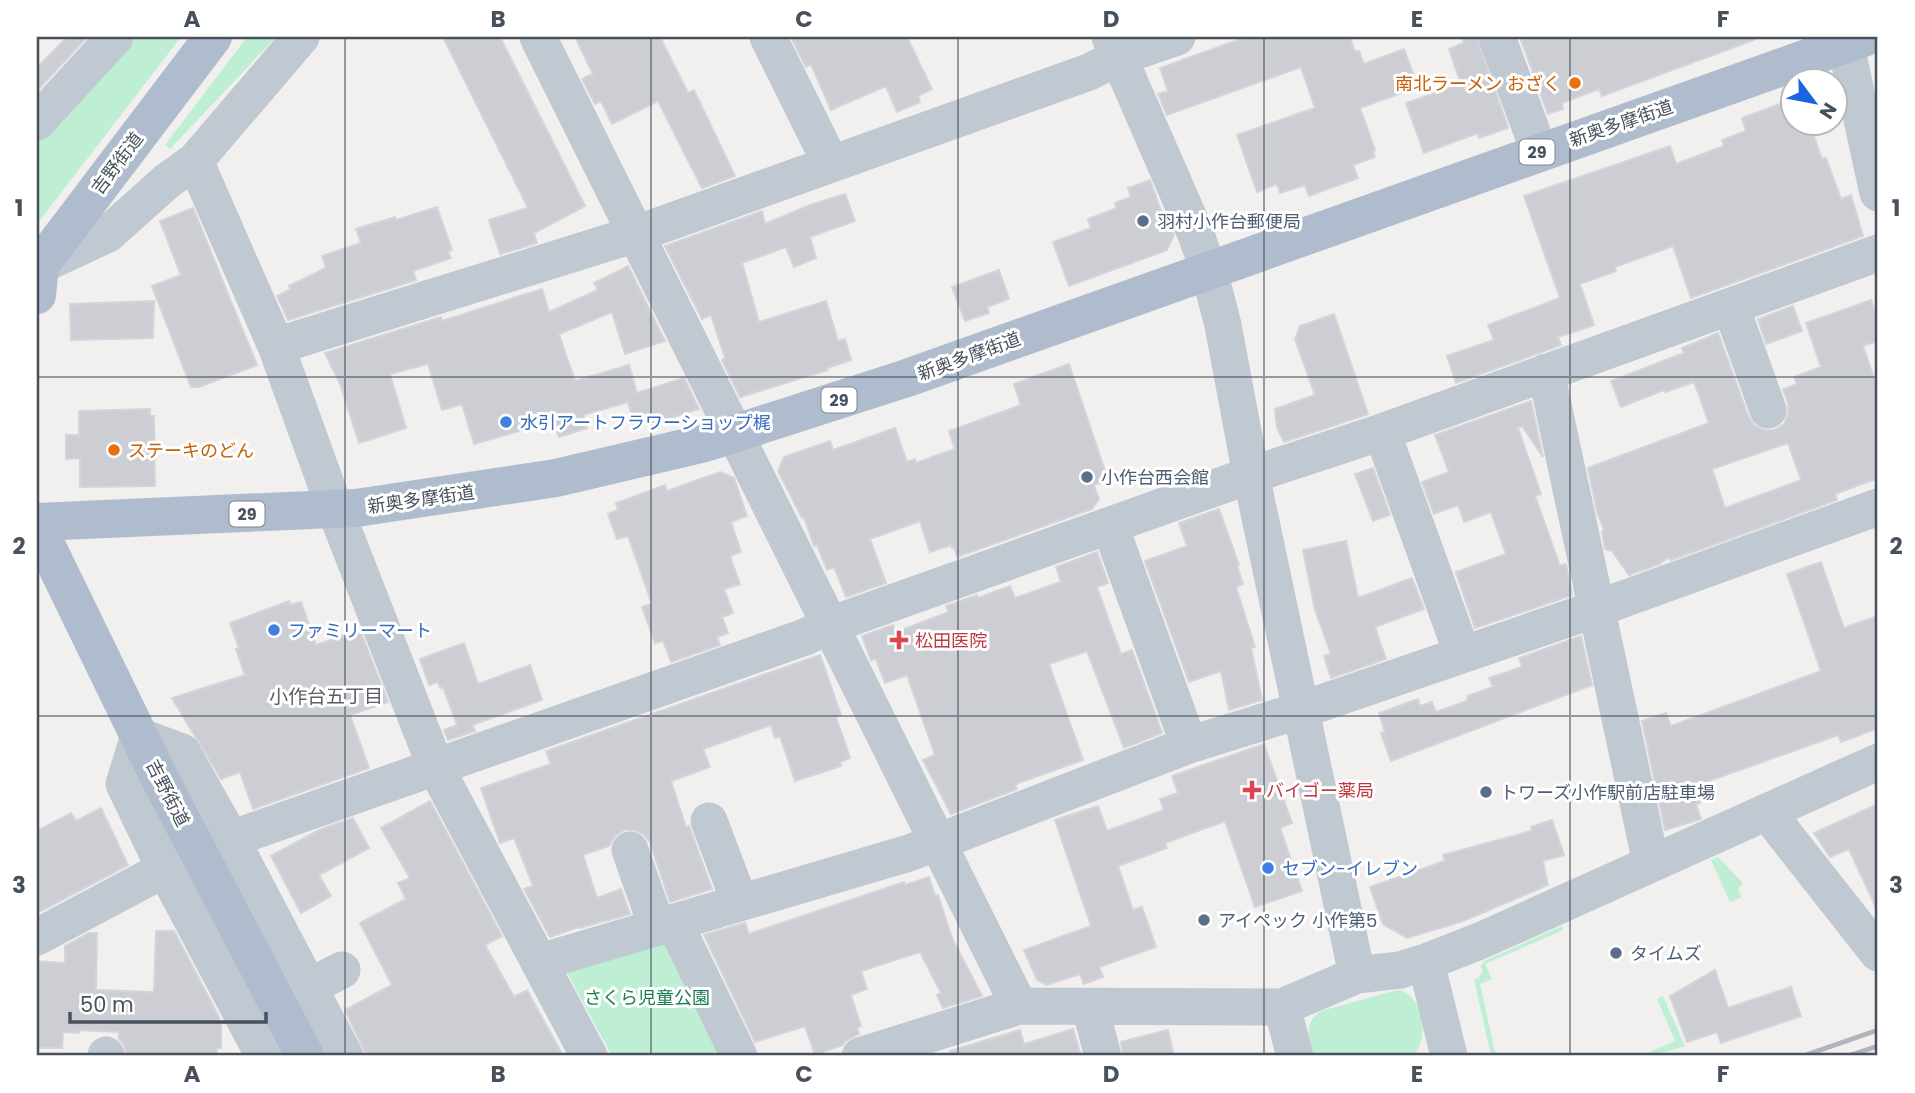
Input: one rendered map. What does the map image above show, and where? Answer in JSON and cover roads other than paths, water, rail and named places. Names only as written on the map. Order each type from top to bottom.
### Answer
[{"type":"main road","name":"吉野街道","points":[[38,276],[213,37]]},
{"type":"main road","name":"新奥多摩街道","points":[[37,524],[356,508],[556,478],[705,443],[907,378],[1853,39]]},
{"type":"main road","name":"吉野街道","points":[[37,524],[139,736],[306,1056]]},
{"type":"street","points":[[37,122],[115,37]]},
{"type":"street","points":[[38,276],[108,234],[167,181],[195,161],[301,37]]},
{"type":"street","points":[[538,37],[1019,1006]]},
{"type":"street","points":[[768,37],[831,164]]},
{"type":"street","points":[[276,346],[636,234],[1089,72],[1115,47],[1177,37]]},
{"type":"street","points":[[1497,37],[1539,151]]},
{"type":"street","points":[[1853,39],[1878,193]]},
{"type":"street","points":[[1115,47],[1195,232],[1209,271],[1223,325],[1251,475],[1357,975]]},
{"type":"street","points":[[195,161],[276,346],[335,509],[436,768],[589,1056]]},
{"type":"street","points":[[232,839],[805,637],[830,625],[1251,475],[1382,432],[1878,253]]},
{"type":"street","points":[[1731,307],[1768,410]]},
{"type":"street","points":[[1546,372],[1651,863]]},
{"type":"street","points":[[1382,432],[1462,653]]},
{"type":"street","points":[[540,962],[909,853],[1189,746],[1596,609],[1878,507]]},
{"type":"street","points":[[1110,526],[1189,746]]},
{"type":"street","points":[[264,1056],[165,869],[124,783],[139,736],[182,752],[232,839],[345,1056]]},
{"type":"street","points":[[860,1056],[931,1045],[1019,1006],[1282,1007],[1357,975],[1400,970],[1482,940],[1878,762]]},
{"type":"street","points":[[1768,812],[1878,953]]},
{"type":"street","points":[[709,821],[740,903]]},
{"type":"street","points":[[630,850],[665,925],[738,1056]]},
{"type":"street","points":[[37,937],[165,869]]},
{"type":"street","points":[[1426,962],[1449,1056]]},
{"type":"street","points":[[309,987],[342,970]]},
{"type":"street","points":[[1090,1007],[1103,1056]]},
{"type":"street","points":[[1282,1007],[1295,1056]]},
{"type":"railway","points":[[1803,1056],[1878,1030]]},
{"type":"railway","points":[[1848,1056],[1878,1046]]},
{"type":"place","name":"南北ラーメン おざく","points":[[1575,83]]},
{"type":"place","name":"羽村小作台郵便局","points":[[1143,221]]},
{"type":"place","name":"水引アートフラワーショップ梶","points":[[506,422]]},
{"type":"place","name":"ステーキのどん","points":[[114,450]]},
{"type":"place","name":"小作台西会館","points":[[1087,477]]},
{"type":"place","name":"ファミリーマート","points":[[274,630]]},
{"type":"place","name":"松田医院","points":[[899,640]]},
{"type":"place","name":"バイゴー薬局","points":[[1252,790]]},
{"type":"place","name":"トワーズ小作駅前店駐車場","points":[[1486,792]]},
{"type":"place","name":"セブン-イレブン","points":[[1268,868]]},
{"type":"place","name":"アイペック 小作第5","points":[[1204,920]]},
{"type":"place","name":"タイムズ","points":[[1616,953]]},
{"type":"district","name":"小作台五丁目","points":[[326,696]]},
{"type":"park label","name":"さくら児童公園","points":[[647,997]]}]
